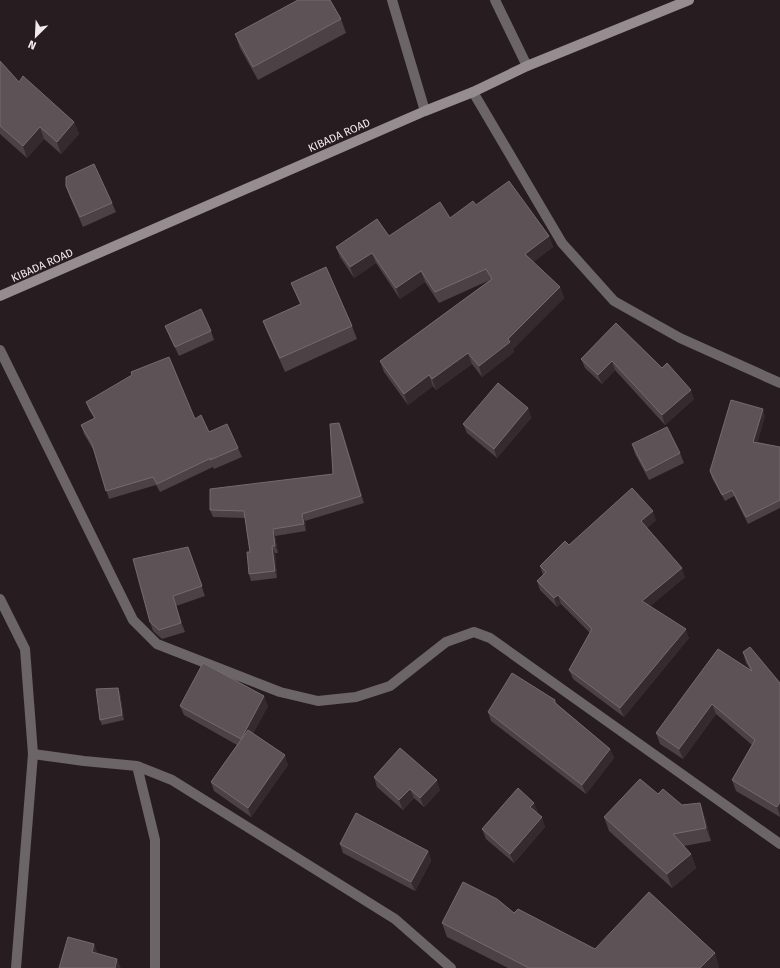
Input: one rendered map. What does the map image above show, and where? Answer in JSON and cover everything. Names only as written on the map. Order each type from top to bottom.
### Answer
[{"type":"main road","name":"KIBADA ROAD","points":[[0,296],[425,111],[473,92],[527,66],[690,0]]},
{"type":"street","points":[[392,0],[425,111]]},
{"type":"street","points":[[496,0],[527,66]]},
{"type":"street","points":[[473,92],[562,243],[614,301],[680,338],[780,383]]},
{"type":"street","points":[[0,350],[133,620],[157,644],[280,692],[318,701],[356,697],[390,686],[446,642],[474,632],[490,638],[780,844]]},
{"type":"street","points":[[0,599],[25,649],[33,754],[16,968]]},
{"type":"street","points":[[33,754],[137,766],[172,780],[395,919],[451,968]]},
{"type":"street","points":[[137,766],[156,840],[155,968]]},
{"type":"building","points":[[298,0],[330,0],[341,19],[253,67],[235,34]]},
{"type":"building","points":[[0,61],[19,82],[23,76],[74,122],[57,142],[40,127],[23,146],[0,126]]},
{"type":"building","points":[[94,164],[112,203],[80,217],[66,186],[66,177]]},
{"type":"building","points":[[509,181],[549,236],[525,254],[560,287],[508,339],[510,342],[479,366],[468,353],[432,379],[429,375],[404,394],[380,361],[492,279],[486,269],[435,292],[421,271],[396,288],[372,253],[350,267],[336,247],[377,219],[389,236],[440,202],[450,218],[473,201],[476,205]]},
{"type":"building","points":[[326,267],[352,326],[280,358],[263,321],[301,304],[291,283]]},
{"type":"building","points":[[201,309],[211,331],[175,347],[165,326]]},
{"type":"building","points":[[616,323],[662,368],[667,363],[691,390],[662,415],[612,361],[598,375],[581,359]]},
{"type":"building","points":[[169,357],[195,419],[201,415],[209,432],[227,424],[238,448],[210,460],[211,458],[157,484],[153,477],[106,491],[92,444],[81,425],[95,418],[86,402],[132,375],[131,372]]},
{"type":"building","points":[[498,383],[528,408],[494,449],[463,424]]},
{"type":"building","points":[[731,400],[763,409],[753,442],[780,447],[780,500],[746,517],[732,490],[722,495],[710,471]]},
{"type":"building","points":[[339,423],[361,496],[302,514],[304,524],[273,529],[275,546],[272,546],[275,571],[249,574],[247,552],[250,552],[244,511],[210,510],[210,489],[333,474],[330,424]]},
{"type":"building","points":[[667,427],[680,453],[646,471],[632,444]]},
{"type":"building","points":[[632,488],[653,511],[641,521],[682,568],[642,601],[686,629],[620,708],[569,670],[592,629],[558,595],[554,598],[537,581],[546,572],[540,566],[565,541],[569,545]]},
{"type":"building","points":[[188,547],[202,586],[173,596],[181,623],[159,630],[150,622],[133,559]]},
{"type":"building","points":[[750,647],[780,683],[780,802],[777,807],[732,780],[755,740],[712,704],[679,749],[656,733],[718,649],[752,671],[743,652]]},
{"type":"building","points":[[203,663],[264,696],[241,739],[180,706]]},
{"type":"building","points":[[512,673],[555,700],[554,702],[610,749],[582,785],[488,712]]},
{"type":"building","points":[[118,688],[122,715],[100,720],[96,689]]},
{"type":"building","points":[[248,730],[285,755],[248,808],[211,782]]},
{"type":"building","points":[[400,748],[437,780],[420,798],[410,789],[399,800],[374,777]]},
{"type":"building","points":[[640,779],[658,794],[663,789],[682,805],[700,803],[706,828],[673,834],[691,854],[667,874],[604,817]]},
{"type":"building","points":[[518,788],[534,803],[530,807],[542,817],[510,854],[482,829]]},
{"type":"building","points":[[356,813],[428,851],[411,882],[340,844]]},
{"type":"building","points":[[463,882],[497,899],[514,913],[518,909],[595,949],[649,892],[715,953],[700,968],[529,968],[442,923]]},
{"type":"building","points":[[68,937],[94,944],[92,952],[117,959],[115,968],[59,968]]}]
